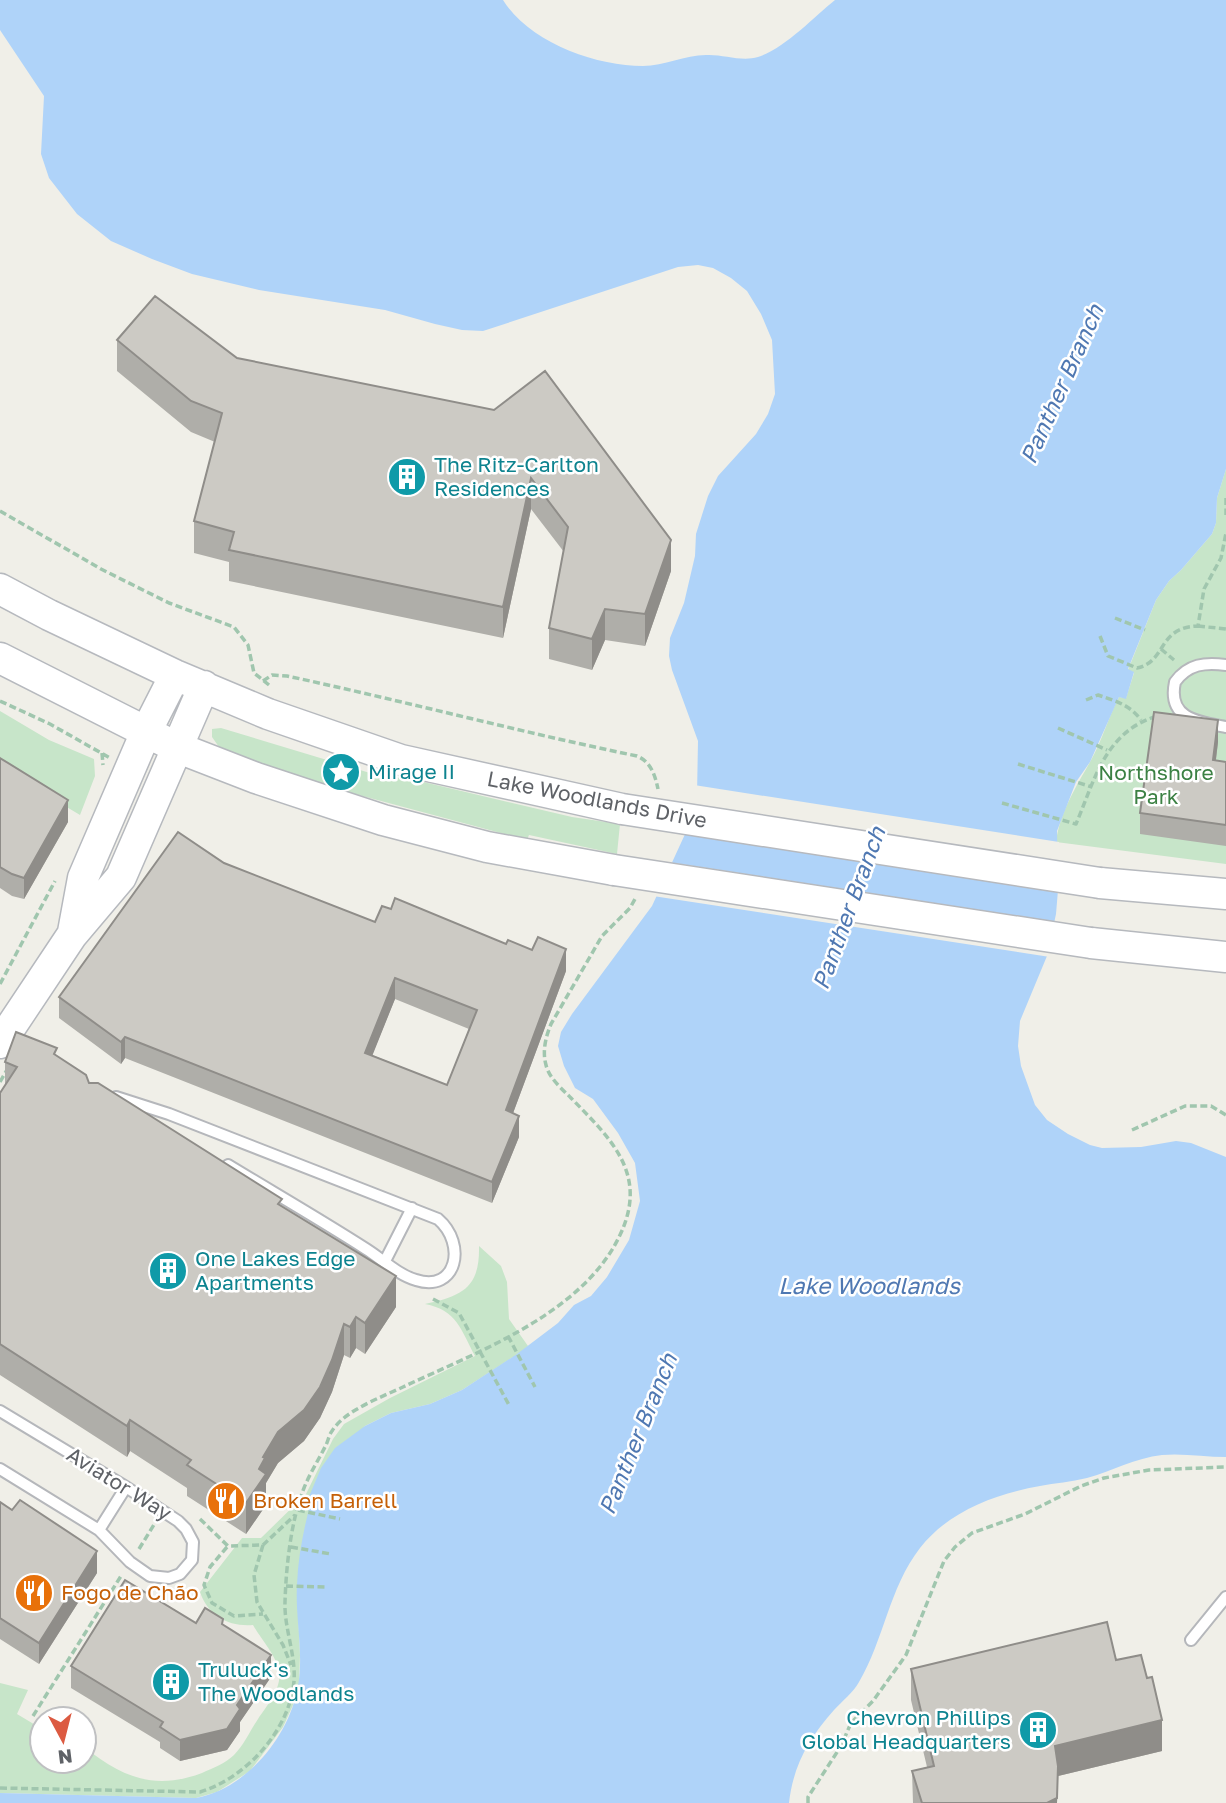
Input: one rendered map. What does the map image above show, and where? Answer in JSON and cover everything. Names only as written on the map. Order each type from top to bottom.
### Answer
[{"type":"main road","name":"Lake Woodlands Drive","points":[[0,589],[176,675],[268,714],[401,760],[622,809],[1100,883],[1226,894]]},
{"type":"main road","points":[[0,658],[176,747],[256,778],[383,820],[487,848],[1091,943],[1226,957]]},
{"type":"main road","points":[[72,936],[83,878],[146,732],[176,675]]},
{"type":"main road","points":[[9,1038],[72,936],[121,877],[204,686]]},
{"type":"lane","points":[[1226,665],[1206,663],[1192,666],[1180,676],[1174,690],[1178,709],[1195,720],[1226,727]]},
{"type":"lane","points":[[162,1125],[112,1095],[169,1114],[438,1219],[448,1228],[454,1239],[454,1265],[447,1275],[433,1282],[419,1281],[219,1160]]},
{"type":"lane","points":[[385,1261],[412,1208]]},
{"type":"lane","name":"Aviator Way","points":[[0,1411],[163,1511],[186,1529],[193,1542],[192,1560],[187,1568],[169,1578],[150,1576],[130,1562],[99,1530],[0,1468]]},
{"type":"lane","points":[[99,1530],[127,1487]]},
{"type":"lane","points":[[1191,1640],[1226,1597]]},
{"type":"path","points":[[1226,498],[1226,515]]},
{"type":"path","points":[[0,511],[146,592],[234,627],[248,645],[254,673],[271,687]]},
{"type":"path","points":[[1198,626],[1204,589],[1221,558],[1226,533]]},
{"type":"path","points":[[1115,618],[1144,630]]},
{"type":"path","points":[[1100,636],[1108,656],[1137,668],[1149,663],[1171,633],[1185,626],[1226,629]]},
{"type":"path","points":[[1086,700],[1098,695],[1117,701],[1130,708],[1141,720]]},
{"type":"path","points":[[0,701],[50,724],[130,769]]},
{"type":"path","points":[[1002,803],[1076,824],[1108,750],[1141,720],[1178,709]]},
{"type":"path","points":[[1058,728],[1108,750]]},
{"type":"path","points":[[1018,764],[1092,787]]},
{"type":"path","points":[[1132,1130],[1185,1106],[1211,1106],[1226,1115]]},
{"type":"path","points":[[508,1336],[535,1387]]},
{"type":"path","points":[[480,1350],[509,1405]]},
{"type":"path","points":[[808,1803],[808,1797],[841,1746],[851,1723],[873,1701],[906,1655],[944,1561],[955,1547],[972,1533],[1025,1514],[1081,1486],[1104,1478],[1149,1471],[1226,1467]]},
{"type":"path","points":[[298,1510],[340,1519]]},
{"type":"path","points":[[40,1705],[163,1511]]},
{"type":"path","points":[[263,1545],[254,1575],[257,1602],[294,1672]]},
{"type":"path","points":[[228,1546],[210,1567],[204,1585],[212,1603],[234,1616],[263,1614]]},
{"type":"path","points":[[291,1547],[331,1554]]},
{"type":"path","points":[[286,1586],[326,1587]]},
{"type":"green space","name":"Northshore Park","points":[[1226,469],[1226,864],[1056,842],[1065,810],[1094,754],[1115,705],[1119,697],[1126,698],[1134,673],[1128,670],[1156,600],[1169,581],[1212,534],[1216,523],[1217,498]]},
{"type":"green space","points":[[0,711],[49,740],[94,759],[95,776],[80,815],[0,767]]},
{"type":"green space","points":[[221,728],[370,773],[415,780],[572,817],[620,824],[617,854],[529,835],[527,840],[340,790],[264,766],[219,747],[212,737],[212,729]]},
{"type":"green space","points":[[479,1246],[501,1266],[507,1282],[509,1319],[528,1346],[521,1352],[539,1387],[513,1357],[462,1390],[430,1404],[391,1413],[365,1426],[311,1500],[297,1589],[299,1685],[283,1727],[250,1771],[217,1792],[196,1798],[0,1793],[0,1683],[28,1690],[17,1714],[28,1721],[28,1775],[98,1775],[98,1757],[139,1778],[169,1781],[202,1773],[238,1751],[273,1697],[279,1671],[272,1653],[253,1625],[236,1624],[220,1618],[208,1608],[200,1592],[242,1538],[261,1538],[306,1494],[333,1439],[344,1424],[475,1356],[457,1322],[444,1311],[425,1304],[449,1297],[466,1288],[476,1272]]},
{"type":"water","name":"Lake Woodlands","points":[[0,0],[503,0],[529,28],[565,49],[605,62],[643,66],[698,55],[745,59],[758,57],[788,40],[835,0],[1226,0],[1226,469],[1217,498],[1216,523],[1212,534],[1169,581],[1156,600],[1128,669],[1134,672],[1126,699],[1119,697],[1090,762],[1076,782],[1057,831],[1056,914],[1047,956],[1020,1021],[1018,1046],[1021,1066],[1035,1105],[1047,1120],[1068,1134],[1102,1148],[1141,1147],[1176,1141],[1191,1143],[1226,1157],[1226,1457],[1178,1454],[1152,1457],[1087,1478],[1040,1486],[990,1499],[945,1524],[920,1548],[901,1580],[868,1666],[859,1682],[810,1742],[798,1765],[789,1803],[0,1803],[0,1793],[196,1798],[215,1793],[249,1772],[276,1741],[293,1705],[300,1674],[298,1574],[311,1501],[308,1499],[321,1468],[335,1448],[365,1426],[391,1413],[430,1404],[462,1390],[517,1354],[558,1323],[574,1305],[591,1296],[607,1277],[629,1240],[640,1201],[635,1163],[618,1133],[593,1099],[575,1088],[558,1046],[561,1032],[572,1014],[652,906],[692,819],[697,795],[698,741],[672,670],[669,656],[670,638],[684,603],[695,556],[696,534],[708,496],[718,476],[756,434],[768,414],[775,394],[772,340],[761,314],[747,291],[713,268],[698,265],[678,267],[483,331],[462,330],[385,310],[259,290],[192,274],[111,241],[77,214],[49,178],[41,154],[44,96],[0,30]]},
{"type":"pier","points":[[694,785],[1059,842],[1061,893],[682,834],[689,818]]},
{"type":"pier","points":[[668,862],[1057,922],[1050,957],[653,896]]},
{"type":"building","name":"The Ritz-Carlton Residences","points":[[155,296],[237,358],[494,410],[545,371],[671,540],[645,614],[605,609],[592,639],[549,628],[568,527],[531,478],[503,607],[229,550],[234,532],[194,521],[222,413],[191,401],[117,340]]},
{"type":"building","points":[[1154,712],[1218,720],[1213,760],[1226,762],[1226,825],[1140,813]]},
{"type":"building","points":[[0,758],[68,800],[24,878],[0,867]]},
{"type":"building","points":[[178,832],[224,863],[375,922],[382,906],[391,909],[395,898],[506,944],[508,940],[532,950],[538,937],[566,949],[506,1110],[519,1116],[492,1182],[125,1037],[121,1042],[59,997]],"holes":[[[395,978],[477,1010],[447,1085],[365,1053]]]},
{"type":"building","name":"One Lakes Edge Apartments","points":[[16,1032],[57,1048],[54,1054],[86,1075],[89,1083],[98,1083],[149,1115],[282,1199],[278,1204],[396,1276],[365,1323],[356,1317],[350,1327],[344,1324],[320,1387],[304,1410],[278,1432],[259,1469],[266,1474],[246,1503],[187,1465],[191,1460],[130,1420],[127,1426],[0,1344],[0,1093],[17,1067],[5,1062]]},
{"type":"building","points":[[20,1500],[97,1551],[39,1643],[0,1618],[0,1502],[12,1510]]},
{"type":"building","name":"Truluck's The Woodlands","points":[[125,1580],[196,1623],[205,1608],[223,1619],[222,1624],[271,1655],[237,1705],[240,1709],[227,1729],[180,1740],[160,1727],[163,1722],[71,1666]]},
{"type":"building","name":"Chevron Phillips Global Headquarters","points":[[1107,1622],[1116,1660],[1141,1655],[1147,1678],[1152,1677],[1162,1720],[1055,1746],[1058,1766],[1057,1798],[1047,1803],[922,1803],[912,1771],[934,1766],[911,1669]]},
{"type":"place","name":"The Ritz-Carlton Residences","points":[[407,477]]},
{"type":"place","name":"Mirage II","points":[[341,772]]},
{"type":"place","name":"One Lakes Edge Apartments","points":[[168,1271]]},
{"type":"place","name":"Broken Barrell","points":[[226,1501]]},
{"type":"place","name":"Fogo de Chão","points":[[34,1593]]},
{"type":"place","name":"Truluck's The Woodlands","points":[[171,1682]]},
{"type":"place","name":"Chevron Phillips Global Headquarters","points":[[1038,1730]]},
{"type":"water label","name":"Panther Branch","points":[[1062,384]]},
{"type":"water label","name":"Panther Branch","points":[[849,908]]},
{"type":"water label","name":"Panther Branch","points":[[638,1434]]}]
